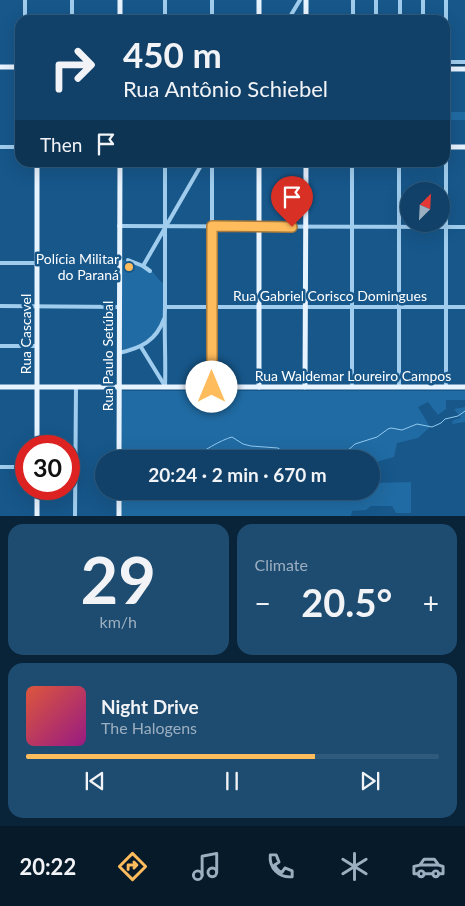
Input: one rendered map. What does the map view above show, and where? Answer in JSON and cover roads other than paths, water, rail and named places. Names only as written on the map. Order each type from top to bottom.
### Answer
[{"type":"main road","points":[[120,0],[120,15]]},
{"type":"main road","points":[[259,0],[259,15]]},
{"type":"main road","points":[[306,0],[306,15]]},
{"type":"main road","points":[[0,67],[15,67]]},
{"type":"main road","points":[[450,67],[465,69]]},
{"type":"main road","points":[[450,147],[465,147]]},
{"type":"main road","name":"Rua Cascavel","points":[[37,167],[37,435]]},
{"type":"main road","name":"Rua Paulo Setúbal","points":[[119,450],[120,167]]},
{"type":"main road","points":[[259,167],[259,387]]},
{"type":"main road","points":[[305,387],[306,167]]},
{"type":"main road","name":"Rua Waldemar Loureiro Campos","points":[[0,387],[465,387]]},
{"type":"main road","points":[[37,500],[37,516]]},
{"type":"main road","points":[[119,500],[119,516]]},
{"type":"street","points":[[25,0],[25,15]]},
{"type":"street","points":[[72,0],[72,15]]},
{"type":"street","points":[[165,0],[165,15]]},
{"type":"street","points":[[212,0],[212,15]]},
{"type":"street","points":[[291,15],[300,0]]},
{"type":"street","points":[[353,0],[353,15]]},
{"type":"street","points":[[376,0],[376,15]]},
{"type":"street","points":[[400,0],[400,15]]},
{"type":"street","points":[[422,0],[422,15]]},
{"type":"street","points":[[446,0],[446,15]]},
{"type":"street","points":[[450,65],[465,62]]},
{"type":"street","points":[[0,147],[15,147]]},
{"type":"street","points":[[165,167],[164,319],[166,331],[166,387]]},
{"type":"street","points":[[143,266],[200,167]]},
{"type":"street","points":[[212,167],[212,387]]},
{"type":"street","points":[[352,167],[352,387]]},
{"type":"street","points":[[399,387],[400,167]]},
{"type":"street","points":[[446,167],[446,182]]},
{"type":"street","points":[[119,226],[399,227]]},
{"type":"street","points":[[450,227],[465,227]]},
{"type":"street","points":[[446,232],[446,387]]},
{"type":"street","points":[[128,260],[150,271]]},
{"type":"street","points":[[0,263],[37,263]]},
{"type":"street","points":[[0,306],[120,306]]},
{"type":"street","name":"Rua Gabriel Corisco Domingues","points":[[165,307],[465,307]]},
{"type":"street","points":[[119,354],[141,347],[152,338],[164,319]]},
{"type":"street","points":[[0,346],[37,346]]},
{"type":"street","points":[[141,347],[166,387]]},
{"type":"street","points":[[75,435],[76,387]]},
{"type":"street","points":[[0,467],[15,467]]},
{"type":"street","points":[[75,500],[75,516]]},
{"type":"waterway","points":[[450,66],[465,66]]},
{"type":"waterway","points":[[348,450],[355,444],[377,437],[388,429],[402,430],[417,424],[432,427],[445,419],[458,416],[465,411]]},
{"type":"waterway","points":[[206,450],[232,437],[243,444],[278,448],[281,450]]},
{"type":"place","name":"Polícia Militar do Paraná","points":[[129,267]]}]
